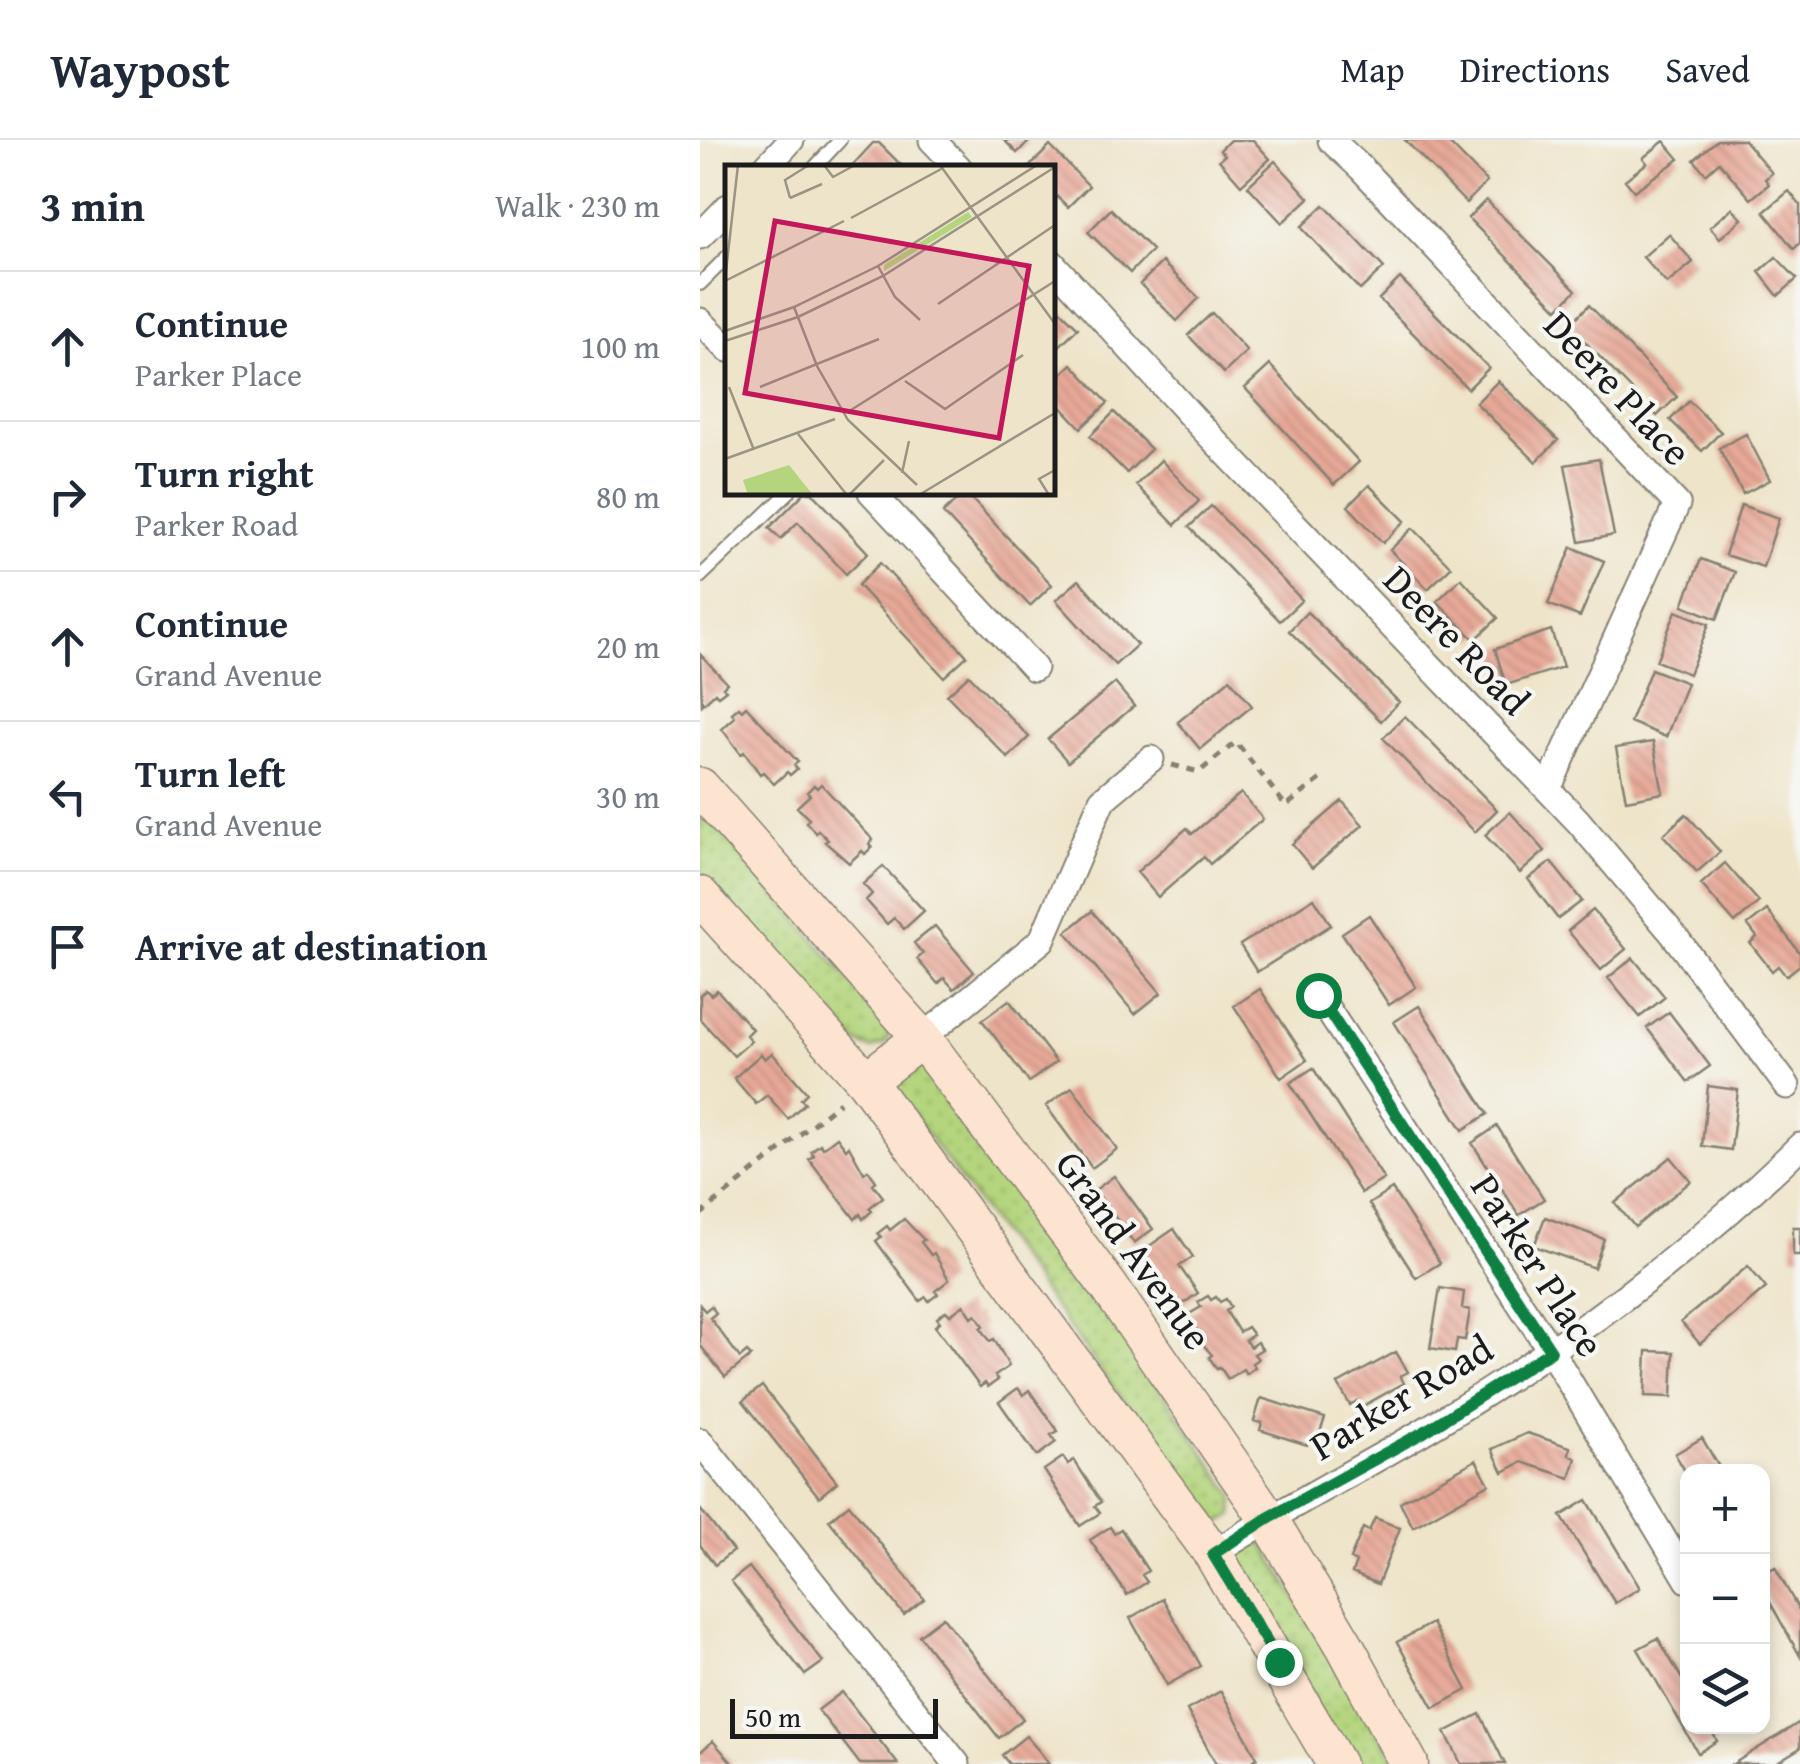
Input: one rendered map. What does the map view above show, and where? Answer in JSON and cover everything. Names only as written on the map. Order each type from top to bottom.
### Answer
[{"type":"street","points":[[768,165],[792,140]]},
{"type":"street","points":[[932,140],[956,165]]},
{"type":"street","name":"Deere Place","points":[[1330,140],[1361,168],[1677,504],[1548,789]]},
{"type":"street","points":[[700,236],[725,210]]},
{"type":"street","name":"Deere Road","points":[[1055,266],[1193,418],[1548,789],[1673,934],[1787,1086]]},
{"type":"street","points":[[700,321],[725,346]]},
{"type":"street","points":[[875,495],[1034,668]]},
{"type":"street","points":[[866,1081],[1042,940],[1102,800],[1150,759]]},
{"type":"street","name":"Grand Avenue","points":[[700,788],[922,1038],[1109,1287],[1268,1518],[1410,1764]]},
{"type":"street","points":[[700,896],[866,1081],[1213,1554],[1336,1764]]},
{"type":"street","name":"Parker Place","points":[[1318,995],[1551,1351],[1680,1567]]},
{"type":"street","name":"Parker Road","points":[[1268,1518],[1424,1432],[1551,1351],[1654,1274],[1800,1146]]},
{"type":"street","points":[[700,1441],[956,1764]]},
{"type":"street","points":[[1213,1554],[1268,1518]]},
{"type":"lane","points":[[817,165],[840,140]]},
{"type":"lane","points":[[700,284],[725,259]]},
{"type":"lane","points":[[700,578],[785,495]]},
{"type":"path","points":[[1150,759],[1199,772],[1236,742],[1286,806],[1322,778]]},
{"type":"path","points":[[700,1215],[866,1081]]},
{"type":"green space","points":[[700,807],[892,1029],[885,1044],[871,1049],[854,1041],[700,872]]},
{"type":"green space","points":[[918,1064],[926,1067],[1049,1227],[1234,1496],[1233,1515],[1215,1526],[894,1089],[892,1083]]},
{"type":"green space","points":[[1254,1544],[1263,1544],[1398,1764],[1347,1764],[1238,1561],[1241,1552]]},
{"type":"building","points":[[1004,140],[1031,140],[1017,153]]},
{"type":"building","points":[[1230,140],[1253,140],[1270,159],[1241,185],[1219,160],[1225,155],[1220,150]]},
{"type":"building","points":[[1405,140],[1446,140],[1487,182],[1466,203]]},
{"type":"building","points":[[1717,140],[1744,140],[1772,173],[1765,179],[1769,184],[1751,199],[1719,162],[1706,174],[1694,160]]},
{"type":"building","points":[[1664,141],[1679,159],[1634,191],[1625,180],[1647,163],[1643,158]]},
{"type":"building","points":[[873,143],[879,143],[901,165],[853,165]]},
{"type":"building","points":[[1050,146],[1089,186],[1068,207],[1055,195],[1055,165],[1031,165]]},
{"type":"building","points":[[1275,161],[1309,198],[1282,223],[1248,186]]},
{"type":"building","points":[[1789,191],[1800,205],[1800,243],[1794,249],[1764,212]]},
{"type":"building","points":[[1486,200],[1576,290],[1558,309],[1468,218]]},
{"type":"building","points":[[1324,205],[1384,268],[1360,290],[1301,227]]},
{"type":"building","points":[[1732,208],[1742,219],[1720,238],[1710,227]]},
{"type":"building","points":[[1111,209],[1152,250],[1130,273],[1088,232]]},
{"type":"building","points":[[1669,234],[1693,262],[1667,284],[1643,257]]},
{"type":"building","points":[[1776,257],[1797,279],[1778,296],[1759,272]]},
{"type":"building","points":[[1162,262],[1199,298],[1177,321],[1140,284]]},
{"type":"building","points":[[1400,278],[1489,368],[1468,389],[1379,299]]},
{"type":"building","points":[[1055,305],[1078,328],[1055,350]]},
{"type":"building","points":[[1589,305],[1677,397],[1657,416],[1569,325]]},
{"type":"building","points":[[1212,313],[1247,351],[1224,373],[1188,335]]},
{"type":"building","points":[[1072,364],[1108,403],[1081,428],[1055,400],[1055,380]]},
{"type":"building","points":[[1270,365],[1359,462],[1334,485],[1245,388]]},
{"type":"building","points":[[1498,381],[1558,440],[1536,462],[1476,403]]},
{"type":"building","points":[[1689,401],[1721,432],[1702,451],[1670,420]]},
{"type":"building","points":[[1114,412],[1151,449],[1127,473],[1090,436]]},
{"type":"building","points":[[1746,434],[1770,480],[1743,494],[1719,448]]},
{"type":"building","points":[[1599,459],[1614,535],[1580,542],[1565,465]]},
{"type":"building","points":[[1161,460],[1199,501],[1175,525],[1136,485]]},
{"type":"building","points":[[1369,485],[1405,521],[1383,543],[1348,506]]},
{"type":"building","points":[[802,495],[815,495],[868,553],[846,574],[798,522],[781,539],[769,528]]},
{"type":"building","points":[[962,495],[968,495],[1052,585],[1030,606],[943,513]]},
{"type":"building","points":[[1741,505],[1779,518],[1763,567],[1725,555]]},
{"type":"building","points":[[1211,506],[1302,600],[1280,621],[1189,527]]},
{"type":"building","points":[[1413,528],[1451,567],[1428,589],[1390,550]]},
{"type":"building","points":[[1572,547],[1604,561],[1580,617],[1548,604]]},
{"type":"building","points":[[1701,559],[1735,572],[1717,619],[1683,605]]},
{"type":"building","points":[[880,563],[967,656],[944,677],[858,585]]},
{"type":"building","points":[[1461,578],[1498,618],[1475,640],[1437,601]]},
{"type":"building","points":[[1079,580],[1137,645],[1115,665],[1056,600]]},
{"type":"building","points":[[1676,611],[1709,624],[1689,674],[1656,661]]},
{"type":"building","points":[[1307,612],[1399,702],[1381,721],[1289,631]]},
{"type":"building","points":[[1551,630],[1563,667],[1506,685],[1495,649]]},
{"type":"building","points":[[700,654],[727,683],[723,687],[726,690],[718,696],[715,693],[702,705]]},
{"type":"building","points":[[1651,669],[1687,683],[1666,737],[1630,722]]},
{"type":"building","points":[[969,675],[1029,737],[1008,758],[947,695]]},
{"type":"building","points":[[1230,679],[1252,706],[1200,749],[1178,722]]},
{"type":"building","points":[[1115,683],[1134,706],[1068,762],[1048,739]]},
{"type":"building","points":[[746,706],[798,762],[794,765],[797,769],[774,784],[763,772],[760,774],[744,752],[741,754],[722,729],[735,717],[732,713]]},
{"type":"building","points":[[1405,716],[1497,810],[1475,832],[1383,738]]},
{"type":"building","points":[[1653,742],[1663,793],[1626,800],[1616,748]]},
{"type":"building","points":[[821,784],[873,840],[865,854],[862,851],[849,863],[825,842],[828,840],[818,830],[816,833],[797,807],[814,785],[817,788]]},
{"type":"building","points":[[1241,793],[1263,819],[1210,864],[1204,857],[1158,897],[1137,872],[1187,828],[1192,834]]},
{"type":"building","points":[[1342,801],[1363,825],[1312,868],[1292,844]]},
{"type":"building","points":[[1510,812],[1545,851],[1520,873],[1485,835]]},
{"type":"building","points":[[1686,814],[1720,852],[1697,872],[1663,835]]},
{"type":"building","points":[[1551,862],[1582,901],[1558,919],[1528,879]]},
{"type":"building","points":[[1725,863],[1759,902],[1735,923],[1701,884]]},
{"type":"building","points":[[883,866],[924,911],[904,929],[894,918],[887,924],[866,900],[872,894],[863,884]]},
{"type":"building","points":[[1314,898],[1331,925],[1257,972],[1240,945]]},
{"type":"building","points":[[1593,910],[1626,949],[1601,970],[1568,931]]},
{"type":"building","points":[[1767,910],[1800,953],[1800,965],[1786,976],[1778,966],[1772,971],[1750,943],[1757,937],[1748,925]]},
{"type":"building","points":[[1092,911],[1161,993],[1135,1014],[1066,932]]},
{"type":"building","points":[[1369,915],[1416,987],[1389,1005],[1342,933]]},
{"type":"building","points":[[935,926],[974,972],[954,989],[944,978],[938,984],[917,959],[923,954],[914,943]]},
{"type":"building","points":[[1633,958],[1665,997],[1640,1017],[1608,978]]},
{"type":"building","points":[[1260,989],[1307,1060],[1281,1078],[1234,1006]]},
{"type":"building","points":[[706,990],[711,995],[717,990],[752,1029],[746,1035],[751,1041],[734,1056],[700,1019],[700,995]]},
{"type":"building","points":[[1009,1000],[1056,1062],[1029,1082],[982,1020]]},
{"type":"building","points":[[1419,1006],[1488,1114],[1463,1130],[1394,1022]]},
{"type":"building","points":[[1669,1012],[1710,1066],[1688,1082],[1647,1028]]},
{"type":"building","points":[[772,1053],[807,1093],[801,1099],[805,1103],[788,1119],[767,1095],[756,1104],[734,1078],[761,1054],[765,1059]]},
{"type":"building","points":[[1313,1068],[1384,1179],[1361,1193],[1290,1083]]},
{"type":"building","points":[[1708,1086],[1738,1090],[1731,1150],[1702,1146]]},
{"type":"building","points":[[1072,1087],[1117,1149],[1092,1168],[1046,1106]]},
{"type":"building","points":[[1497,1126],[1544,1199],[1519,1215],[1472,1143]]},
{"type":"building","points":[[837,1137],[846,1149],[849,1146],[864,1173],[868,1170],[883,1197],[863,1219],[860,1214],[855,1219],[809,1159],[814,1155],[811,1151],[820,1144],[823,1148]]},
{"type":"building","points":[[1671,1157],[1691,1181],[1635,1227],[1615,1203]]},
{"type":"building","points":[[1114,1176],[1153,1229],[1134,1243],[1095,1190]]},
{"type":"building","points":[[1392,1189],[1440,1263],[1416,1278],[1369,1204]]},
{"type":"building","points":[[1545,1217],[1604,1239],[1594,1268],[1534,1246]]},
{"type":"building","points":[[904,1219],[924,1240],[921,1242],[931,1255],[934,1253],[949,1280],[929,1301],[926,1297],[920,1301],[876,1241],[881,1237],[878,1233],[887,1226],[890,1230]]},
{"type":"building","points":[[1793,1227],[1800,1227],[1800,1255],[1793,1255]]},
{"type":"building","points":[[1174,1229],[1193,1257],[1179,1266],[1198,1293],[1180,1306],[1142,1251]]},
{"type":"building","points":[[1748,1266],[1766,1288],[1700,1344],[1681,1322]]},
{"type":"building","points":[[1440,1288],[1464,1292],[1462,1308],[1470,1310],[1465,1340],[1457,1339],[1455,1352],[1430,1348]]},
{"type":"building","points":[[1208,1296],[1220,1302],[1226,1299],[1231,1307],[1226,1311],[1239,1332],[1247,1327],[1253,1335],[1245,1340],[1250,1347],[1257,1342],[1262,1349],[1254,1354],[1258,1359],[1252,1363],[1255,1367],[1246,1374],[1243,1369],[1228,1379],[1193,1333],[1196,1331],[1186,1316],[1201,1307],[1198,1302]]},
{"type":"building","points":[[700,1305],[705,1311],[711,1306],[716,1313],[710,1318],[740,1358],[747,1352],[751,1356],[725,1377],[700,1345]]},
{"type":"building","points":[[964,1305],[972,1317],[976,1314],[984,1326],[981,1328],[990,1341],[994,1339],[1009,1366],[988,1387],[985,1383],[980,1387],[935,1326],[940,1322],[937,1318],[946,1311],[950,1315]]},
{"type":"building","points":[[1647,1351],[1674,1352],[1672,1397],[1645,1396]]},
{"type":"building","points":[[1396,1352],[1408,1372],[1400,1376],[1404,1383],[1361,1407],[1357,1401],[1350,1405],[1338,1384]]},
{"type":"building","points":[[762,1386],[837,1482],[819,1497],[743,1401]]},
{"type":"building","points":[[1018,1388],[1023,1395],[1029,1390],[1058,1431],[1051,1435],[1056,1442],[1037,1456],[999,1402]]},
{"type":"building","points":[[1261,1398],[1325,1418],[1317,1441],[1309,1439],[1307,1445],[1260,1430],[1262,1423],[1254,1421]]},
{"type":"building","points":[[1527,1433],[1570,1447],[1569,1455],[1576,1458],[1570,1478],[1522,1462],[1503,1472],[1492,1449]]},
{"type":"building","points":[[1702,1438],[1717,1464],[1681,1464],[1675,1454]]},
{"type":"building","points":[[1063,1457],[1068,1464],[1074,1460],[1101,1502],[1095,1506],[1100,1513],[1080,1526],[1044,1470]]},
{"type":"building","points":[[1476,1460],[1489,1484],[1413,1527],[1400,1502]]},
{"type":"building","points":[[1587,1500],[1640,1588],[1615,1603],[1561,1516]]},
{"type":"building","points":[[849,1504],[924,1599],[904,1615],[829,1520]]},
{"type":"building","points":[[700,1509],[733,1551],[715,1565],[700,1545]]},
{"type":"building","points":[[1375,1518],[1400,1528],[1378,1584],[1352,1573],[1356,1562],[1350,1559],[1363,1528],[1369,1531]]},
{"type":"building","points":[[1110,1527],[1114,1533],[1121,1529],[1148,1571],[1142,1575],[1147,1582],[1127,1595],[1090,1540]]},
{"type":"building","points":[[749,1567],[823,1662],[805,1675],[731,1581]]},
{"type":"building","points":[[1775,1567],[1800,1612],[1800,1656],[1770,1602],[1770,1570]]},
{"type":"building","points":[[1163,1599],[1201,1666],[1167,1685],[1130,1618]]},
{"type":"building","points":[[943,1617],[1023,1719],[999,1738],[919,1635]]},
{"type":"building","points":[[1432,1623],[1467,1690],[1434,1708],[1397,1642]]},
{"type":"building","points":[[1658,1638],[1680,1675],[1680,1722],[1638,1649]]},
{"type":"building","points":[[1221,1691],[1257,1758],[1247,1764],[1216,1764],[1187,1710]]},
{"type":"building","points":[[842,1692],[898,1764],[860,1764],[818,1710]]},
{"type":"building","points":[[1480,1714],[1505,1764],[1461,1764],[1445,1732]]},
{"type":"building","points":[[1800,1722],[1800,1748],[1774,1764],[1733,1764]]},
{"type":"building","points":[[1687,1734],[1713,1734],[1717,1741],[1698,1753]]},
{"type":"building","points":[[1026,1736],[1049,1764],[1009,1764],[1002,1755]]},
{"type":"building","points":[[713,1741],[733,1764],[700,1764],[700,1752]]},
{"type":"route","points":[[1279,1662],[1213,1554],[1268,1518],[1424,1432],[1551,1351],[1318,995]]}]
